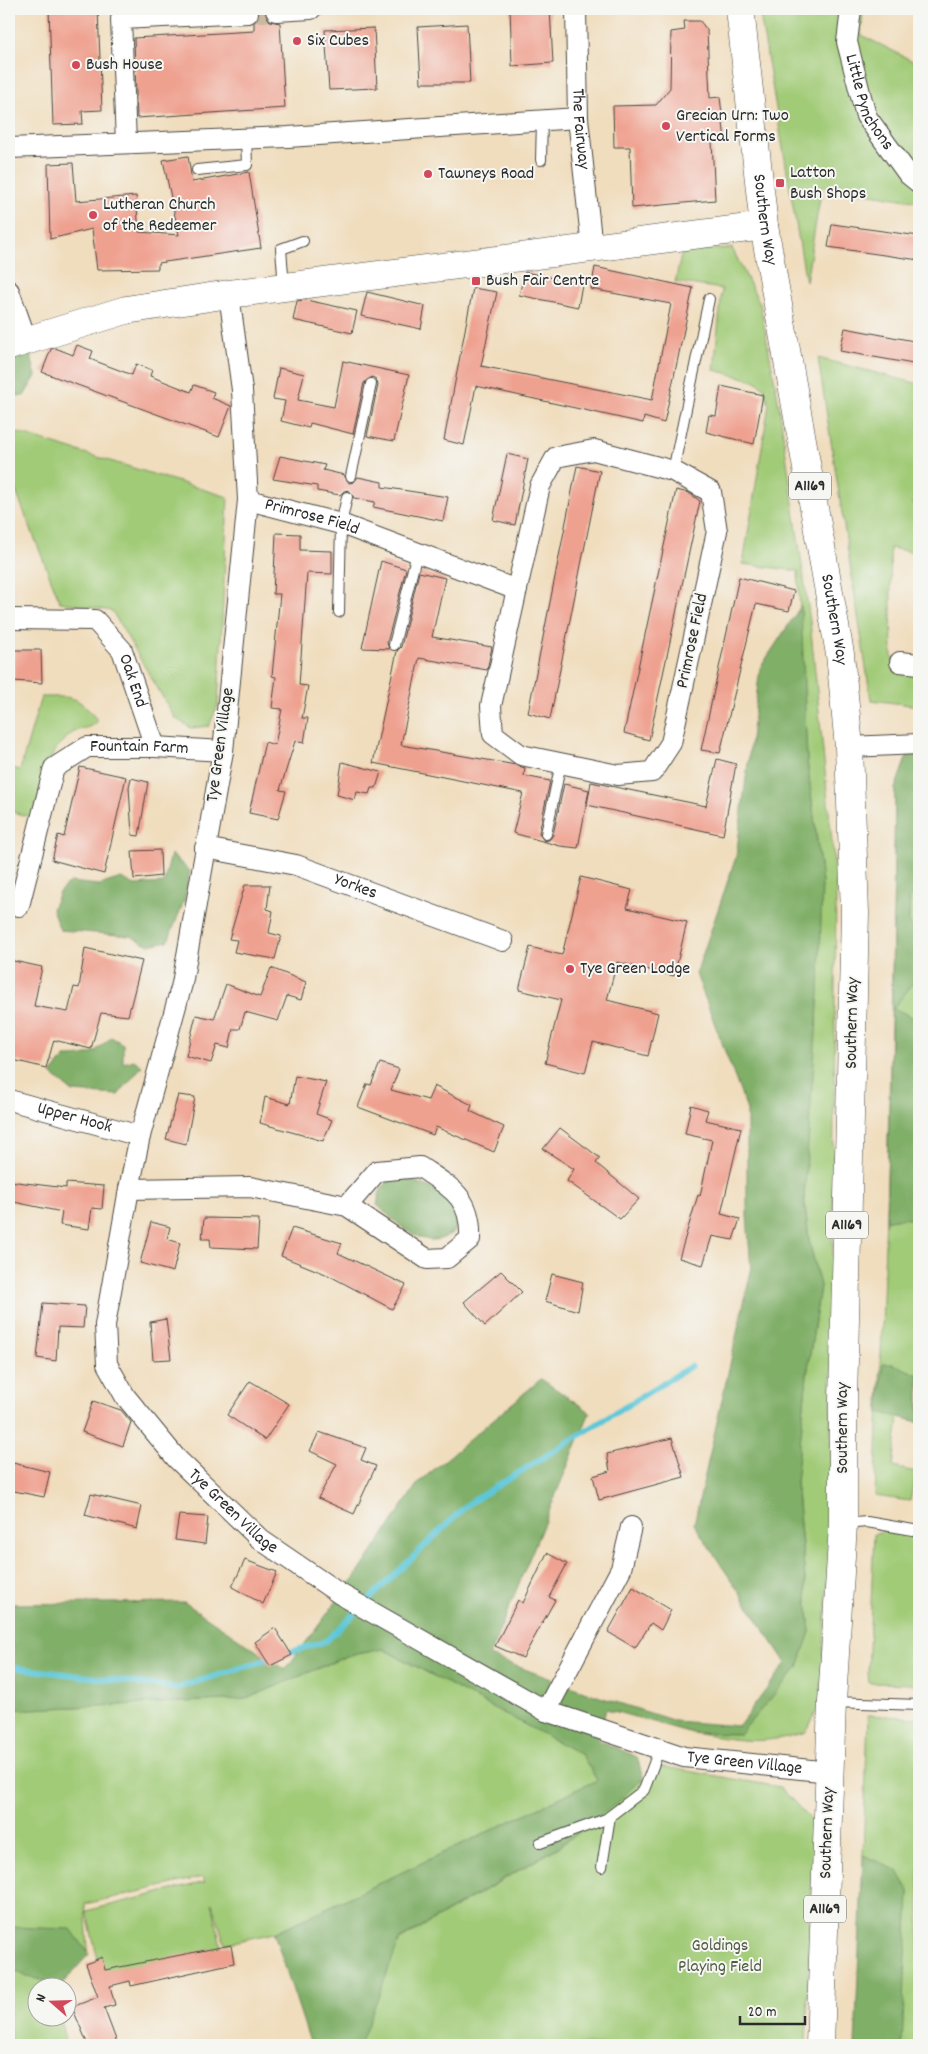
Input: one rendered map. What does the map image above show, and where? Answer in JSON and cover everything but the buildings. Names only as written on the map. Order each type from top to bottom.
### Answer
[{"type":"main road","name":"Southern Way","points":[[740,9],[764,226],[840,654],[850,747],[855,913],[843,1401],[843,1524],[832,1702],[820,2045]]},
{"type":"main road","points":[[17,343],[126,310],[229,294],[764,226]]},
{"type":"street","points":[[276,11],[311,9]]},
{"type":"street","name":"The Fairway","points":[[576,9],[578,118],[592,248]]},
{"type":"street","name":"Little Pynchons","points":[[851,9],[847,42],[866,116],[908,174],[919,183]]},
{"type":"street","points":[[126,144],[121,14],[248,13]]},
{"type":"street","points":[[9,148],[246,139],[299,143],[578,118]]},
{"type":"street","points":[[9,291],[17,343]]},
{"type":"street","name":"Tye Green Village","points":[[229,294],[242,390],[248,500],[223,751],[204,848],[182,984],[140,1136],[129,1188],[105,1325],[106,1364],[125,1396],[176,1458],[261,1540],[340,1594],[546,1711],[684,1757],[830,1772]]},
{"type":"street","name":"Primrose Field","points":[[594,450],[673,471],[711,492],[717,531],[671,743],[652,772],[618,775],[521,755],[493,734],[491,706],[517,590],[540,486],[556,456],[594,450]]},
{"type":"street","name":"Primrose Field","points":[[248,500],[341,524],[517,590]]},
{"type":"street","name":"Oak End","points":[[9,619],[95,620],[122,650],[155,747]]},
{"type":"street","points":[[850,747],[919,744]]},
{"type":"street","name":"Fountain Farm","points":[[14,905],[54,768],[87,747],[155,747],[223,751]]},
{"type":"street","name":"Yorkes","points":[[204,848],[296,866],[504,941]]},
{"type":"street","name":"Upper Hook","points":[[9,1100],[140,1136]]},
{"type":"street","points":[[129,1188],[250,1186],[347,1206],[427,1259],[447,1258],[470,1239],[471,1221],[458,1194],[420,1167],[377,1171],[347,1206]]},
{"type":"street","points":[[546,1711],[621,1569],[631,1527]]},
{"type":"lane","points":[[541,160],[542,120]]},
{"type":"lane","points":[[197,170],[246,165],[246,139]]},
{"type":"lane","points":[[284,287],[281,249],[303,241]]},
{"type":"lane","points":[[673,471],[710,299]]},
{"type":"lane","points":[[351,476],[371,384]]},
{"type":"lane","points":[[339,612],[341,524],[347,496]]},
{"type":"lane","points":[[394,645],[417,552]]},
{"type":"lane","points":[[546,834],[561,763]]},
{"type":"lane","points":[[843,1524],[867,1522],[919,1531]]},
{"type":"lane","points":[[832,1702],[919,1705]]},
{"type":"lane","points":[[540,1843],[610,1816],[644,1790],[659,1750]]},
{"type":"lane","points":[[602,1867],[610,1816]]},
{"type":"green space","points":[[759,9],[863,9],[861,35],[919,64],[919,202],[822,186],[806,282]]},
{"type":"green space","points":[[732,248],[760,304],[778,399],[810,621],[836,882],[830,1547],[820,1705],[806,1732],[762,1740],[692,1733],[740,1734],[810,1632],[796,1480],[807,1375],[820,1286],[809,1240],[804,1196],[822,882],[807,760],[798,571],[743,564],[769,404],[764,388],[756,381],[714,370],[722,289],[675,282],[682,252]]},
{"type":"green space","points":[[30,352],[36,376],[24,396],[9,395],[9,358]]},
{"type":"green space","points":[[818,358],[919,384],[919,466],[913,504],[919,505],[919,553],[890,548],[892,658],[919,662],[919,706],[871,700]]},
{"type":"green space","points":[[9,430],[228,497],[218,705],[209,726],[191,728],[175,718],[112,611],[60,602],[9,474]]},
{"type":"green space","points":[[801,606],[807,760],[822,882],[819,993],[804,1199],[809,1240],[820,1286],[807,1375],[796,1483],[810,1632],[798,1667],[740,1734],[692,1733],[606,1709],[598,1740],[637,1757],[643,1777],[619,1801],[560,1846],[400,1939],[360,2045],[311,2045],[274,1933],[597,1780],[582,1755],[383,1649],[347,1656],[246,1699],[9,1710],[9,1604],[184,1602],[285,1670],[361,1569],[418,1483],[541,1379],[590,1412],[489,1656],[600,1697],[675,1721],[739,1726],[786,1663],[694,1524],[751,1271],[747,1215],[747,1110],[696,974],[736,857],[760,668]]},
{"type":"green space","points":[[41,697],[68,697],[74,699],[84,706],[98,721],[93,725],[74,732],[56,749],[50,759],[42,782],[33,818],[9,811],[13,796],[9,794],[9,767],[20,770]]},
{"type":"green space","points":[[919,755],[919,1422],[899,1417],[893,1467],[916,1472],[910,1501],[875,1496],[888,1143],[895,789],[907,756]]},
{"type":"green space","points":[[919,755],[915,833],[919,837],[919,898],[910,896],[909,922],[919,938],[919,980],[917,979],[893,1008],[919,1020],[919,1151],[914,1156],[919,1172],[919,1222],[903,1218],[886,1221],[892,1008],[895,789],[907,756]]},
{"type":"green space","points":[[171,854],[190,871],[184,901],[168,941],[149,945],[130,936],[60,930],[52,909],[59,892],[70,882],[99,885],[121,878],[135,885],[164,883]]},
{"type":"green space","points":[[111,1037],[123,1044],[123,1063],[134,1060],[142,1066],[118,1095],[73,1092],[51,1074],[65,1057],[91,1053]]},
{"type":"green space","points":[[402,1178],[435,1190],[450,1200],[459,1214],[459,1226],[448,1235],[437,1240],[416,1236],[396,1222],[377,1205],[380,1191],[390,1179]]},
{"type":"green space","points":[[883,1364],[893,1364],[919,1375],[919,1422],[879,1412]]},
{"type":"green space","points":[[886,1529],[919,1534],[919,1684],[869,1683],[874,1534]]},
{"type":"green space","points":[[383,1649],[582,1755],[597,1780],[274,1933],[225,1944],[212,1903],[222,1952],[103,1980],[86,1911],[205,1882],[203,1877],[85,1904],[88,1949],[69,1976],[28,1976],[28,2026],[62,2026],[66,2045],[9,2045],[9,1710],[246,1699],[347,1656]]},
{"type":"green space","points":[[868,1715],[919,1718],[919,2045],[902,2045],[901,2043],[909,1891],[863,1855]]},
{"type":"green space","name":"Goldings Playing Field","points":[[659,1766],[780,1787],[814,1823],[806,2045],[359,2045],[398,1941],[559,1847]]},
{"type":"green space","points":[[863,1855],[898,1871],[909,1891],[902,2045],[855,2045]]},
{"type":"green space","points":[[9,1927],[71,1929],[89,1954],[69,1976],[28,1977],[9,1967]]},
{"type":"waterway","points":[[284,1654],[326,1641],[468,1504],[691,1366]]},
{"type":"waterway","points":[[9,1667],[177,1688],[272,1658]]},
{"type":"tunnel","points":[[248,13],[276,11]]},
{"type":"place","name":"Six Cubes","points":[[297,41]]},
{"type":"place","name":"Bush House","points":[[76,65]]},
{"type":"place","name":"Grecian Urn: Two Vertical Forms","points":[[666,126]]},
{"type":"place","name":"Tawneys Road","points":[[428,174]]},
{"type":"place","name":"Latton Bush Shops","points":[[780,183]]},
{"type":"place","name":"Lutheran Church of the Redeemer","points":[[93,215]]},
{"type":"place","name":"Bush Fair Centre","points":[[476,281]]},
{"type":"place","name":"Tye Green Lodge","points":[[570,969]]}]
